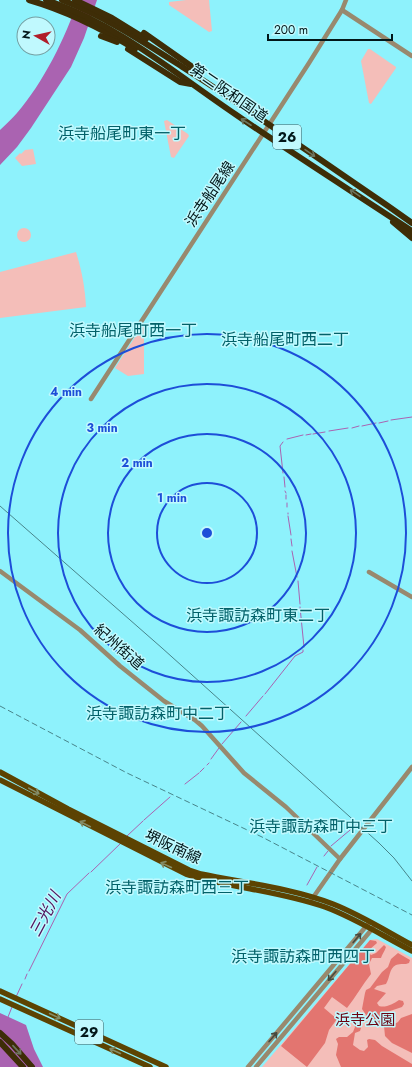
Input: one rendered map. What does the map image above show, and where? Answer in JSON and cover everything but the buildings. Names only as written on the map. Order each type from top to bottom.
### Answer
[{"type":"highway","name":"26","points":[[29,0],[68,13],[90,23],[124,33]]},
{"type":"highway","name":"26","points":[[46,0],[73,10],[124,33]]},
{"type":"highway","name":"26","points":[[62,0],[91,12],[124,33]]},
{"type":"highway","name":"26","points":[[75,0],[124,33]]},
{"type":"highway","points":[[112,13],[140,30],[191,66],[198,76]]},
{"type":"highway","name":"第二阪和国道","points":[[124,33],[154,60],[159,61],[264,133],[412,231]]},
{"type":"highway","name":"第二阪和国道","points":[[124,33],[169,55],[174,61],[412,223]]},
{"type":"highway","points":[[101,36],[115,41],[180,82],[193,84]]},
{"type":"highway","name":"26","points":[[400,214],[412,220]]},
{"type":"highway","name":"26","points":[[387,215],[394,224],[412,238]]},
{"type":"highway","points":[[0,1033],[32,1067]]},
{"type":"highway","points":[[0,1042],[24,1067]]},
{"type":"main road","name":"堺阪南線","points":[[0,772],[186,874],[205,880],[311,900],[412,945]]},
{"type":"main road","name":"堺阪南線","points":[[0,780],[124,841]]},
{"type":"main road","name":"堺阪南線","points":[[370,925],[412,951]]},
{"type":"main road","name":"29","points":[[0,991],[166,1067]]},
{"type":"main road","name":"29","points":[[0,999],[150,1067]]},
{"type":"main road","points":[[158,1063],[174,1067]]},
{"type":"street","name":"浜寺船尾線","points":[[91,399],[270,125],[342,10],[346,0]]},
{"type":"street","points":[[342,10],[412,56]]},
{"type":"street","name":"紀州街道","points":[[0,571],[80,630],[120,666],[164,701],[195,720],[221,746],[244,773],[286,807],[340,859]]},
{"type":"street","points":[[369,572],[412,597]]},
{"type":"street","points":[[311,900],[340,859],[412,766]]},
{"type":"street","points":[[248,1067],[370,925]]},
{"type":"street","points":[[256,1067],[370,925]]},
{"type":"green space","points":[[209,0],[212,31],[209,32],[169,5],[169,2]]},
{"type":"green space","points":[[368,49],[396,67],[371,104],[369,103],[361,61]]},
{"type":"green space","points":[[167,120],[189,136],[174,158],[171,157],[164,121]]},
{"type":"green space","points":[[33,149],[36,164],[22,166],[15,158],[25,150]]},
{"type":"green space","points":[[21,228],[27,228],[31,232],[31,238],[27,242],[21,242],[17,238],[17,232]]},
{"type":"green space","points":[[76,252],[83,280],[86,307],[0,318],[0,272]]},
{"type":"green space","points":[[144,323],[144,374],[128,376],[115,368]]},
{"type":"green space","name":"浜寺公園","points":[[377,939],[412,958],[412,1067],[262,1067],[370,940]]},
{"type":"shaded area","points":[[78,0],[97,0],[84,38],[71,67],[31,128],[17,147],[0,165],[0,130],[27,101],[45,74],[54,56],[56,56],[56,53]]},
{"type":"shaded area","points":[[370,940],[376,941],[377,943],[369,950],[371,955],[376,953],[384,945],[386,947],[381,958],[372,958],[369,964],[371,974],[347,1008],[332,997],[324,1008],[337,1019],[329,1030],[325,1043],[307,1067],[281,1046]]},
{"type":"shaded area","points":[[398,953],[410,960],[409,963],[394,966],[386,984],[377,986],[374,989],[386,993],[377,1003],[379,1006],[387,1006],[399,1000],[403,1001],[404,1004],[402,1007],[387,1012],[385,1017],[387,1026],[389,1027],[398,1022],[401,1018],[412,1014],[412,1053],[392,1043],[385,1036],[384,1026],[381,1024],[373,1025],[362,1009],[366,990],[370,988],[382,972],[388,967],[391,959]]},
{"type":"shaded area","points":[[0,1013],[26,1025],[34,1049],[43,1067],[0,1067]]},
{"type":"shaded area","points":[[353,1015],[361,1028],[360,1031],[355,1033],[353,1045],[364,1051],[368,1047],[367,1040],[375,1040],[382,1046],[412,1064],[412,1067],[341,1067],[336,1055],[338,1044],[336,1039],[339,1037],[347,1037],[353,1032],[355,1027],[351,1018]]},
{"type":"waterway","name":"三光川","points":[[391,420],[412,417]]},
{"type":"waterway","name":"三光川","points":[[379,423],[388,421]]},
{"type":"waterway","name":"三光川","points":[[362,426],[376,423]]},
{"type":"waterway","name":"三光川","points":[[352,428],[359,426]]},
{"type":"waterway","name":"三光川","points":[[329,431],[348,428]]},
{"type":"waterway","name":"三光川","points":[[313,434],[325,432]]},
{"type":"waterway","name":"三光川","points":[[306,435],[311,434]]},
{"type":"waterway","name":"三光川","points":[[287,439],[303,435]]},
{"type":"waterway","name":"三光川","points":[[283,442],[280,446],[283,473]]},
{"type":"waterway","name":"三光川","points":[[284,477],[285,487]]},
{"type":"waterway","name":"三光川","points":[[288,516],[291,535]]},
{"type":"waterway","name":"三光川","points":[[291,539],[292,546]]},
{"type":"waterway","name":"三光川","points":[[292,551],[297,577]]},
{"type":"waterway","name":"三光川","points":[[298,581],[300,604]]},
{"type":"waterway","name":"三光川","points":[[300,607],[304,647]]},
{"type":"waterway","name":"三光川","points":[[265,694],[295,656],[303,652],[303,650]]},
{"type":"waterway","name":"三光川","points":[[246,716],[263,696]]},
{"type":"waterway","name":"三光川","points":[[222,744],[241,722]]},
{"type":"waterway","name":"三光川","points":[[211,759],[219,748]]},
{"type":"waterway","name":"三光川","points":[[200,772],[204,768]]},
{"type":"waterway","name":"三光川","points":[[185,784],[199,773]]},
{"type":"waterway","name":"三光川","points":[[144,820],[170,797]]},
{"type":"waterway","name":"三光川","points":[[127,836],[143,821]]},
{"type":"waterway","points":[[331,846],[356,825]]},
{"type":"waterway","name":"三光川","points":[[91,872],[121,843]]},
{"type":"waterway","points":[[324,856],[328,851]]},
{"type":"waterway","points":[[307,885],[317,867]]},
{"type":"waterway","name":"三光川","points":[[29,971],[67,894],[89,873]]},
{"type":"waterway","name":"三光川","points":[[25,979],[27,974]]},
{"type":"waterway","name":"三光川","points":[[16,997],[22,984]]},
{"type":"waterway","name":"三光川","points":[[8,1017],[12,1007]]},
{"type":"tram line","points":[[0,506],[162,648],[379,843],[394,858],[412,881]]},
{"type":"railway","points":[[0,706],[127,773],[262,837],[412,915]]},
{"type":"district","name":"浜寺船尾町東一丁","points":[[122,133]]},
{"type":"district","name":"浜寺船尾町西一丁","points":[[133,330]]},
{"type":"district","name":"浜寺船尾町西二丁","points":[[285,339]]},
{"type":"district","name":"浜寺諏訪森町東二丁","points":[[258,615]]},
{"type":"district","name":"浜寺諏訪森町中二丁","points":[[158,713]]},
{"type":"district","name":"浜寺諏訪森町中三丁","points":[[321,826]]},
{"type":"district","name":"浜寺諏訪森町西三丁","points":[[177,887]]},
{"type":"district","name":"浜寺諏訪森町西四丁","points":[[303,956]]}]
